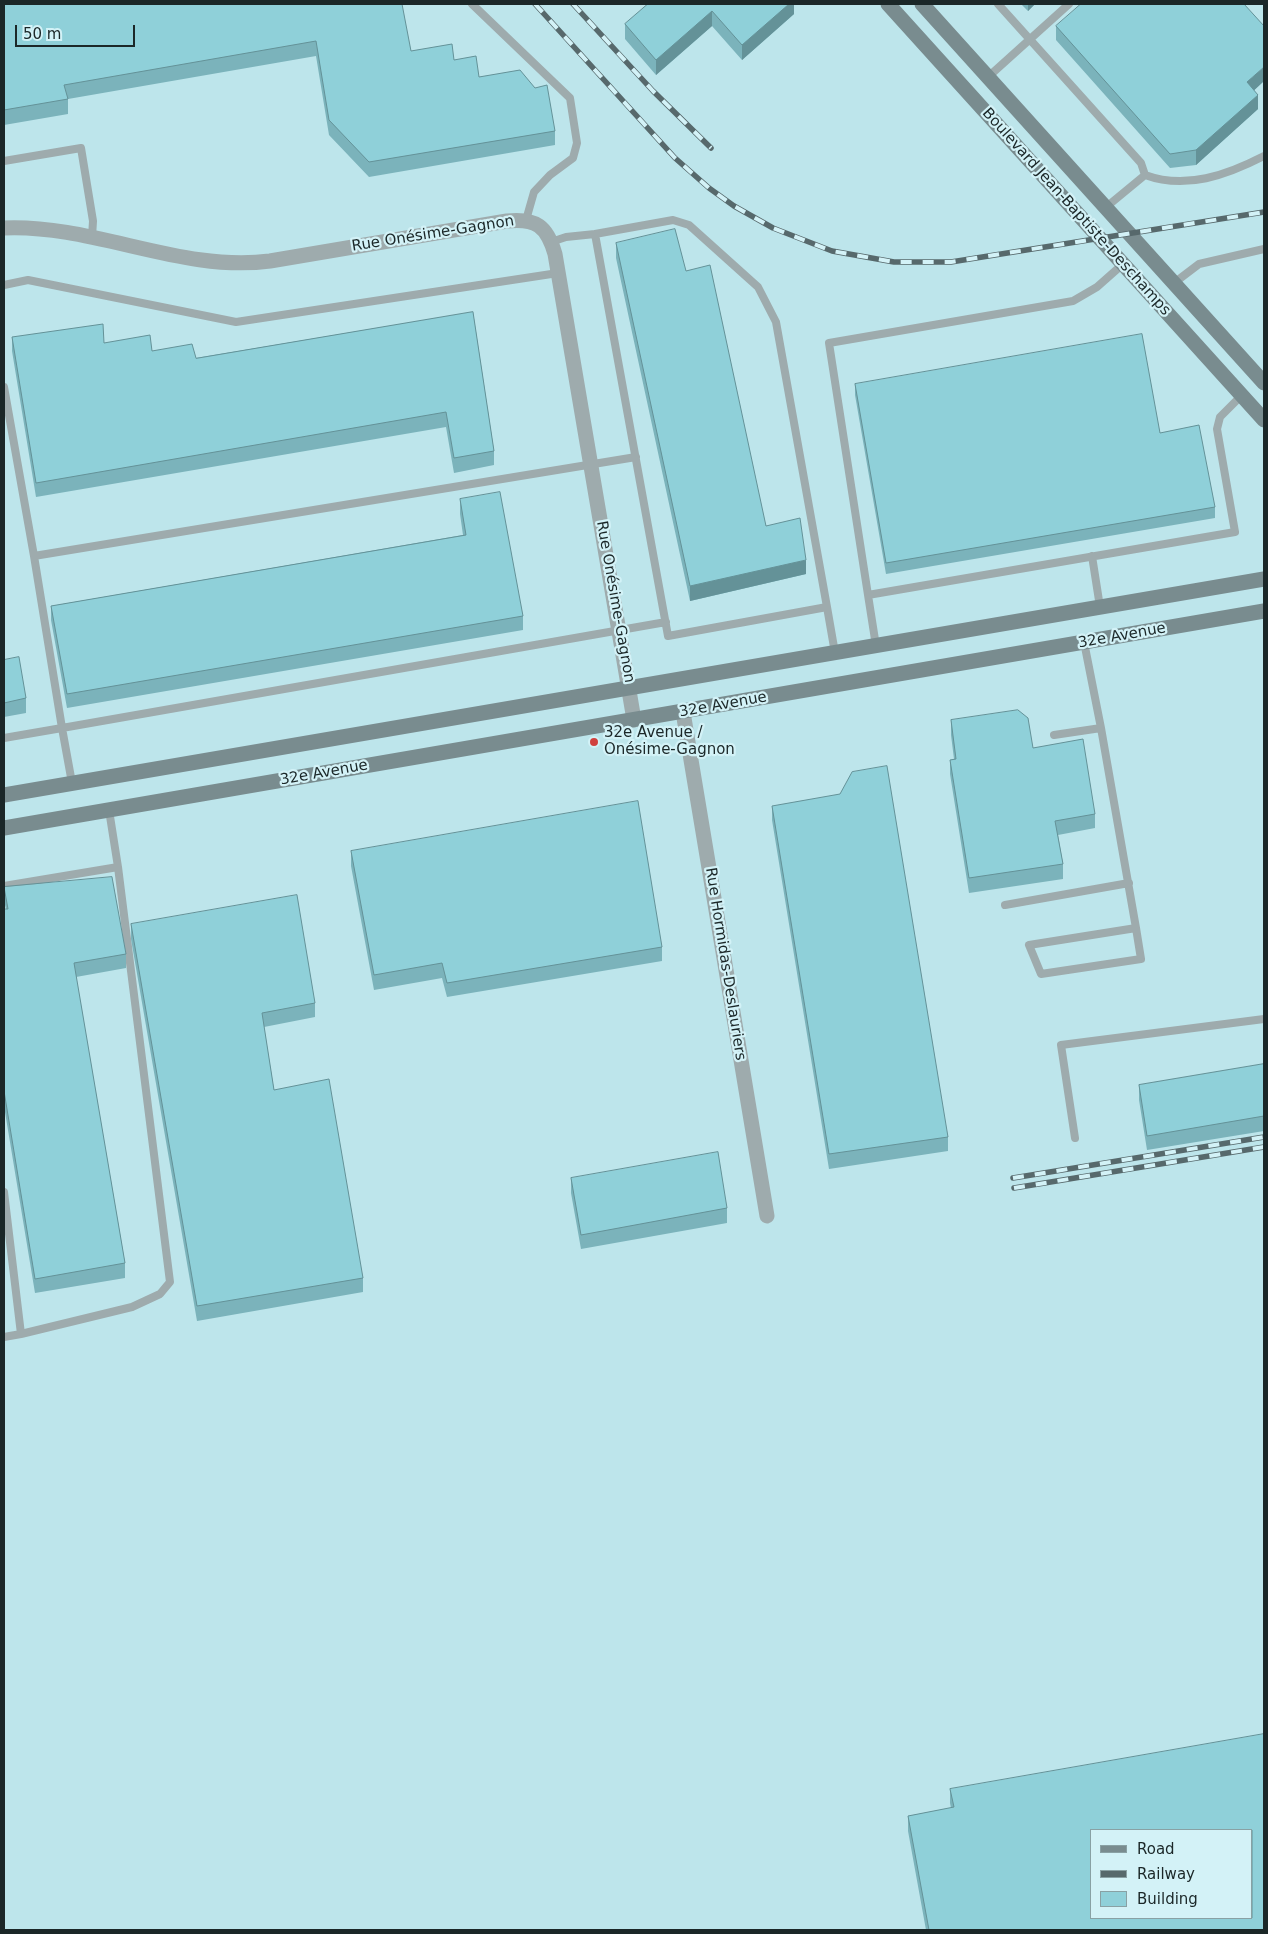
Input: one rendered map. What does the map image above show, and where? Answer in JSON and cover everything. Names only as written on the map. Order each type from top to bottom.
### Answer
[{"type":"street","name":"Boulevard Jean-Baptiste-Deschamps","points":[[888,4],[1264,420]]},
{"type":"street","name":"Boulevard Jean-Baptiste-Deschamps","points":[[922,4],[1264,383]]},
{"type":"street","name":"Rue Onésime-Gagnon","points":[[4,228],[42,229],[200,259],[247,263],[496,222],[526,220],[540,226],[551,242],[558,273],[634,720]]},
{"type":"street","points":[[1140,282],[1158,266]]},
{"type":"street","points":[[4,795],[1264,579]]},
{"type":"street","name":"32e Avenue","points":[[4,828],[1264,611]]},
{"type":"street","name":"Rue Hormidas-Deslauriers","points":[[682,712],[767,1216]]},
{"type":"lane","points":[[472,4],[570,98],[577,143],[573,158],[550,175],[534,192],[526,220]]},
{"type":"lane","points":[[998,4],[1141,163],[1145,175]]},
{"type":"lane","points":[[988,77],[1069,4]]},
{"type":"lane","points":[[4,161],[81,148],[93,221],[92,237]]},
{"type":"lane","points":[[1145,175],[1174,183],[1219,176],[1264,156]]},
{"type":"lane","points":[[1106,208],[1145,175]]},
{"type":"lane","points":[[551,242],[566,237],[595,234],[673,220],[680,221],[689,225],[758,287],[776,322],[835,653]]},
{"type":"lane","points":[[595,234],[668,636],[827,607]]},
{"type":"lane","points":[[1174,283],[1199,264],[1264,249]]},
{"type":"lane","points":[[876,646],[829,343],[1073,301],[1097,288],[1123,264]]},
{"type":"lane","points":[[4,285],[28,280],[236,322],[558,273]]},
{"type":"lane","points":[[4,387],[72,783]]},
{"type":"lane","points":[[868,595],[1235,532],[1217,429],[1220,417],[1242,395]]},
{"type":"lane","points":[[34,556],[592,466],[636,457]]},
{"type":"lane","points":[[1092,556],[1100,607]]},
{"type":"lane","points":[[4,738],[666,622]]},
{"type":"lane","points":[[1084,642],[1129,883],[1141,959],[1041,974],[1029,945],[1136,928]]},
{"type":"lane","points":[[1054,735],[1101,728]]},
{"type":"lane","points":[[4,1337],[132,1307],[160,1294],[170,1282],[118,867],[109,810]]},
{"type":"lane","points":[[4,886],[118,867]]},
{"type":"lane","points":[[1005,905],[1129,883]]},
{"type":"lane","points":[[1075,1138],[1062,1045],[1264,1019]]},
{"type":"lane","points":[[4,1192],[20,1334]]},
{"type":"shaded area","points":[[4,4],[1264,4],[1264,1930],[4,1930]]},
{"type":"building","points":[[4,4],[402,4],[411,51],[452,44],[454,60],[476,56],[479,77],[520,70],[535,88],[547,85],[555,131],[369,162],[329,120],[316,41],[64,85],[68,99],[4,110]]},
{"type":"building","points":[[648,4],[789,4],[742,45],[712,11],[656,60],[625,24]]},
{"type":"building","points":[[1081,4],[1244,4],[1264,26],[1264,67],[1247,82],[1258,95],[1196,150],[1170,154],[1056,26]]},
{"type":"building","points":[[675,229],[686,271],[710,265],[766,526],[800,518],[806,560],[690,586],[616,243]]},
{"type":"building","points":[[473,312],[494,451],[454,458],[446,412],[36,483],[12,337],[103,324],[104,343],[150,335],[152,351],[192,344],[196,358]]},
{"type":"building","points":[[1142,334],[1160,433],[1199,425],[1215,507],[886,563],[855,384]]},
{"type":"building","points":[[500,492],[523,616],[67,694],[51,606],[466,535],[460,499]]},
{"type":"building","points":[[19,657],[26,698],[4,703],[4,660]]},
{"type":"building","points":[[1018,710],[1028,718],[1033,748],[1083,739],[1095,814],[1055,821],[1063,864],[969,878],[950,760],[956,759],[951,720]]},
{"type":"building","points":[[887,766],[948,1137],[829,1154],[772,806],[840,794],[852,772]]},
{"type":"building","points":[[638,801],[662,947],[447,983],[442,963],[374,975],[351,851]]},
{"type":"building","points":[[112,877],[126,954],[74,963],[125,1263],[35,1279],[4,1091],[4,909],[8,909],[4,887]]},
{"type":"building","points":[[297,895],[315,1003],[262,1013],[274,1090],[329,1079],[363,1278],[197,1306],[131,924]]},
{"type":"building","points":[[1264,1064],[1264,1116],[1147,1136],[1139,1085]]},
{"type":"building","points":[[718,1152],[727,1208],[581,1235],[571,1178]]},
{"type":"building","points":[[1264,1734],[1264,1930],[929,1930],[908,1816],[954,1807],[950,1789]]},
{"type":"railway","points":[[535,4],[675,158],[709,188],[734,206],[773,228],[832,251],[894,262],[951,262],[1264,212]]},
{"type":"railway","points":[[573,4],[653,91],[711,148]]},
{"type":"railway","points":[[1013,1178],[1264,1137]]},
{"type":"railway","points":[[1014,1188],[1264,1147]]},
{"type":"place","name":"32e Avenue / Onésime-Gagnon","points":[[594,742]]}]
